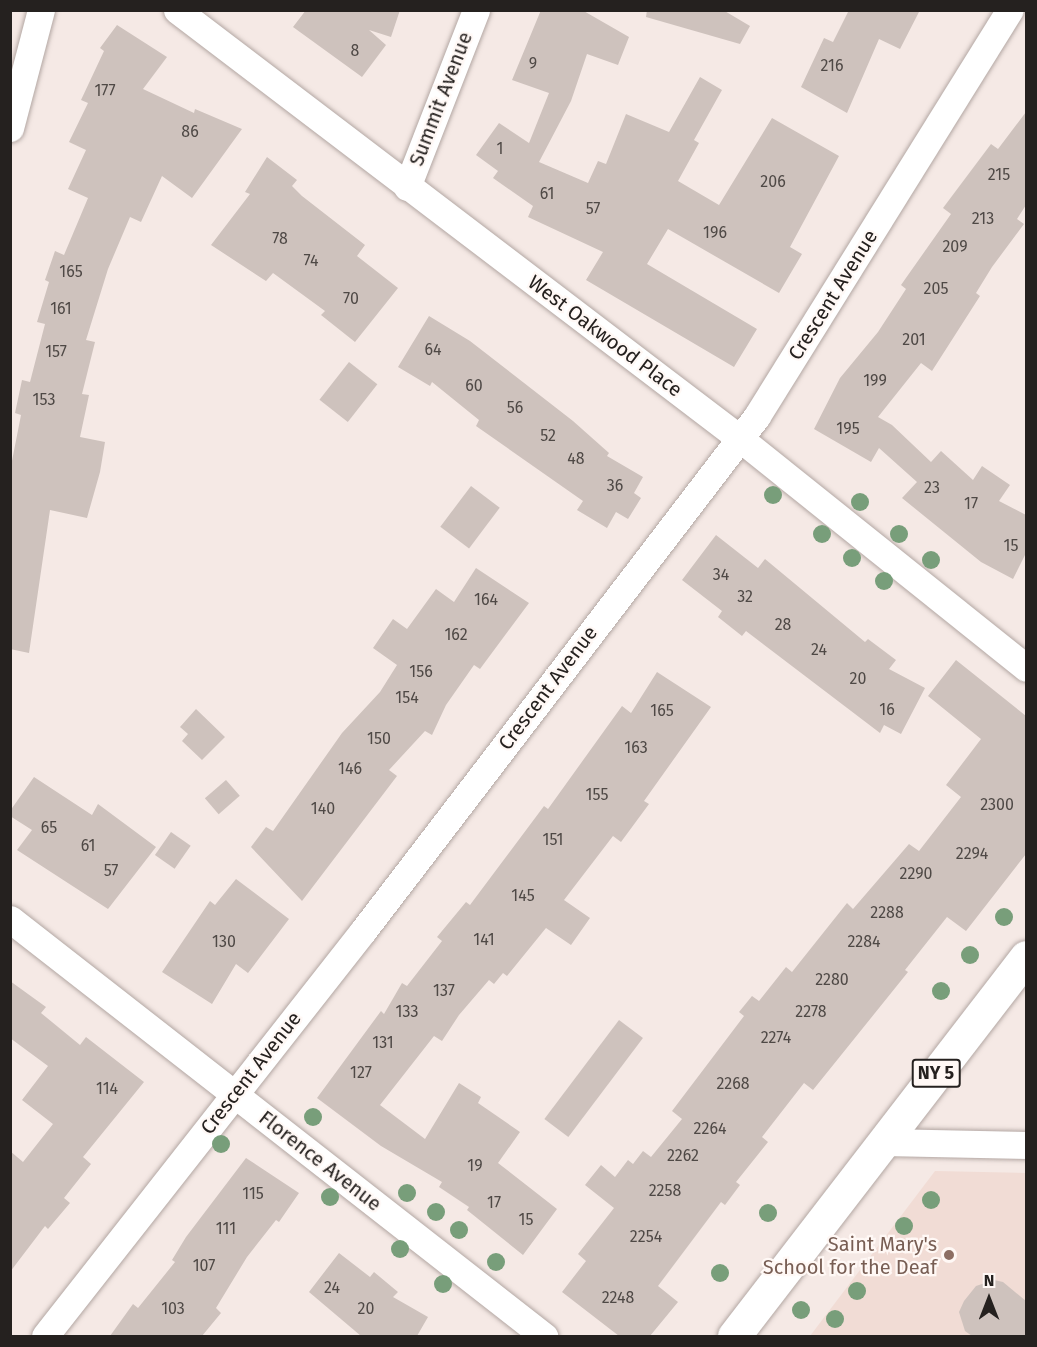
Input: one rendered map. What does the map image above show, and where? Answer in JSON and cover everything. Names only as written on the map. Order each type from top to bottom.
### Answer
[{"type":"main road","name":"NY 5","points":[[734,1336],[1026,957]]},
{"type":"street","points":[[10,128],[41,10]]},
{"type":"street","name":"West Oakwood Place","points":[[177,10],[738,438],[1026,668]]},
{"type":"street","name":"Summit Avenue","points":[[407,187],[476,10]]},
{"type":"street","name":"Crescent Avenue","points":[[45,1336],[234,1095],[756,416],[903,186],[1010,10]]},
{"type":"street","name":"Florence Avenue","points":[[10,919],[544,1336]]},
{"type":"street","points":[[885,1142],[1026,1145]]},
{"type":"shaded area","name":"Saint Mary's School for the Deaf","points":[[935,1171],[1026,1173],[1026,1336],[810,1336]]},
{"type":"building","points":[[306,10],[400,10],[391,37],[369,30],[386,45],[362,77],[293,27]]},
{"type":"building","points":[[541,10],[582,10],[629,37],[618,65],[587,54],[571,101],[539,162],[588,183],[598,161],[606,164],[626,114],[669,132],[700,77],[722,90],[694,140],[699,143],[678,181],[719,205],[772,118],[839,156],[790,247],[802,254],[779,293],[668,229],[647,264],[757,329],[734,367],[586,280],[603,252],[528,217],[533,206],[493,178],[498,171],[476,155],[499,123],[529,143],[549,93],[512,80]]},
{"type":"building","points":[[647,10],[723,10],[750,26],[740,44],[646,17]]},
{"type":"building","points":[[849,10],[920,10],[900,49],[879,39],[847,113],[801,87],[824,38],[833,42]]},
{"type":"building","points":[[117,25],[167,57],[143,89],[194,113],[195,109],[242,129],[192,198],[162,176],[141,222],[130,217],[108,269],[86,340],[95,342],[82,394],[89,395],[80,437],[105,442],[100,472],[87,518],[50,510],[29,653],[10,649],[10,471],[21,415],[15,413],[22,380],[30,382],[45,324],[37,322],[49,282],[45,280],[55,251],[64,255],[88,198],[68,189],[86,150],[69,142],[88,103],[81,100],[104,51],[100,48]]},
{"type":"building","points":[[1026,112],[1026,205],[1017,219],[1024,224],[992,267],[976,293],[980,296],[932,371],[921,363],[878,417],[892,425],[931,462],[941,451],[973,480],[982,466],[1010,485],[999,501],[1026,515],[1026,553],[1013,579],[981,562],[902,498],[917,482],[879,448],[871,462],[814,429],[840,378],[878,332],[906,289],[901,285],[951,214],[943,208],[991,144],[998,149]]},
{"type":"building","points":[[267,157],[297,180],[292,186],[302,196],[365,245],[357,256],[398,288],[355,342],[321,315],[325,311],[273,273],[266,281],[211,245],[250,194],[245,192]]},
{"type":"building","points":[[429,316],[470,341],[573,421],[609,453],[607,456],[643,477],[634,493],[641,498],[628,519],[616,512],[607,528],[577,510],[583,501],[476,426],[479,420],[432,382],[430,386],[398,367]]},
{"type":"building","points":[[349,362],[377,384],[348,422],[319,400]]},
{"type":"building","points":[[471,486],[500,508],[469,548],[440,527]]},
{"type":"building","points":[[716,535],[758,568],[765,559],[865,642],[868,639],[896,660],[889,669],[925,688],[901,734],[884,725],[880,733],[746,631],[742,636],[718,617],[722,611],[682,580]]},
{"type":"building","points":[[476,568],[529,603],[480,669],[474,665],[446,705],[432,735],[425,731],[389,770],[397,776],[302,901],[251,847],[266,827],[273,831],[342,733],[380,692],[397,665],[373,648],[393,619],[407,629],[436,589],[454,602]]},
{"type":"building","points":[[956,660],[1026,716],[1026,854],[966,931],[947,917],[905,970],[908,972],[813,1090],[804,1083],[762,1137],[768,1142],[736,1182],[740,1185],[725,1205],[721,1202],[658,1286],[678,1302],[650,1336],[619,1336],[562,1292],[586,1261],[578,1254],[614,1208],[585,1185],[601,1165],[615,1177],[628,1160],[633,1164],[643,1151],[651,1157],[682,1119],[672,1111],[744,1016],[739,1012],[752,996],[759,1001],[786,967],[792,972],[847,903],[853,909],[909,844],[919,851],[961,797],[946,785],[981,739],[928,696]]},
{"type":"building","points":[[657,672],[711,707],[644,801],[649,804],[621,842],[613,836],[564,900],[590,918],[571,945],[546,928],[507,976],[503,973],[494,984],[489,980],[459,1015],[442,1041],[434,1036],[380,1105],[425,1139],[459,1083],[481,1097],[478,1103],[520,1132],[498,1163],[557,1209],[523,1255],[467,1210],[469,1207],[439,1187],[442,1182],[381,1146],[317,1098],[381,1011],[384,1014],[402,983],[407,986],[442,941],[437,937],[466,902],[470,905],[544,806],[548,809],[622,706],[631,713]]},
{"type":"building","points":[[196,709],[225,737],[202,760],[182,741],[188,734],[180,727]]},
{"type":"building","points":[[34,777],[92,815],[98,804],[156,847],[108,909],[17,850],[32,830],[10,816],[10,811]]},
{"type":"building","points":[[226,780],[240,796],[219,814],[205,798]]},
{"type":"building","points":[[171,832],[191,846],[175,869],[155,855]]},
{"type":"building","points":[[236,879],[289,919],[248,973],[236,964],[212,1004],[162,972],[210,901],[215,905]]},
{"type":"building","points":[[10,981],[46,1007],[41,1013],[80,1045],[86,1037],[144,1082],[83,1157],[91,1164],[64,1198],[70,1203],[48,1229],[45,1226],[10,1272],[10,1151],[23,1162],[53,1124],[22,1100],[48,1066],[10,1038]]},
{"type":"building","points":[[619,1020],[643,1038],[568,1137],[544,1119]]},
{"type":"building","points":[[246,1158],[299,1193],[279,1222],[276,1220],[247,1257],[216,1308],[221,1313],[202,1336],[110,1336],[133,1304],[138,1308],[175,1262],[172,1260],[186,1237]]},
{"type":"building","points":[[339,1253],[370,1277],[374,1272],[398,1292],[393,1297],[428,1317],[417,1336],[361,1336],[309,1292]]},
{"type":"building","points":[[994,1280],[1003,1282],[1026,1301],[1026,1336],[972,1336],[965,1331],[959,1312],[964,1301],[976,1286]]},
{"type":"place","name":"Saint Mary's School for the Deaf","points":[[949,1255]]}]
